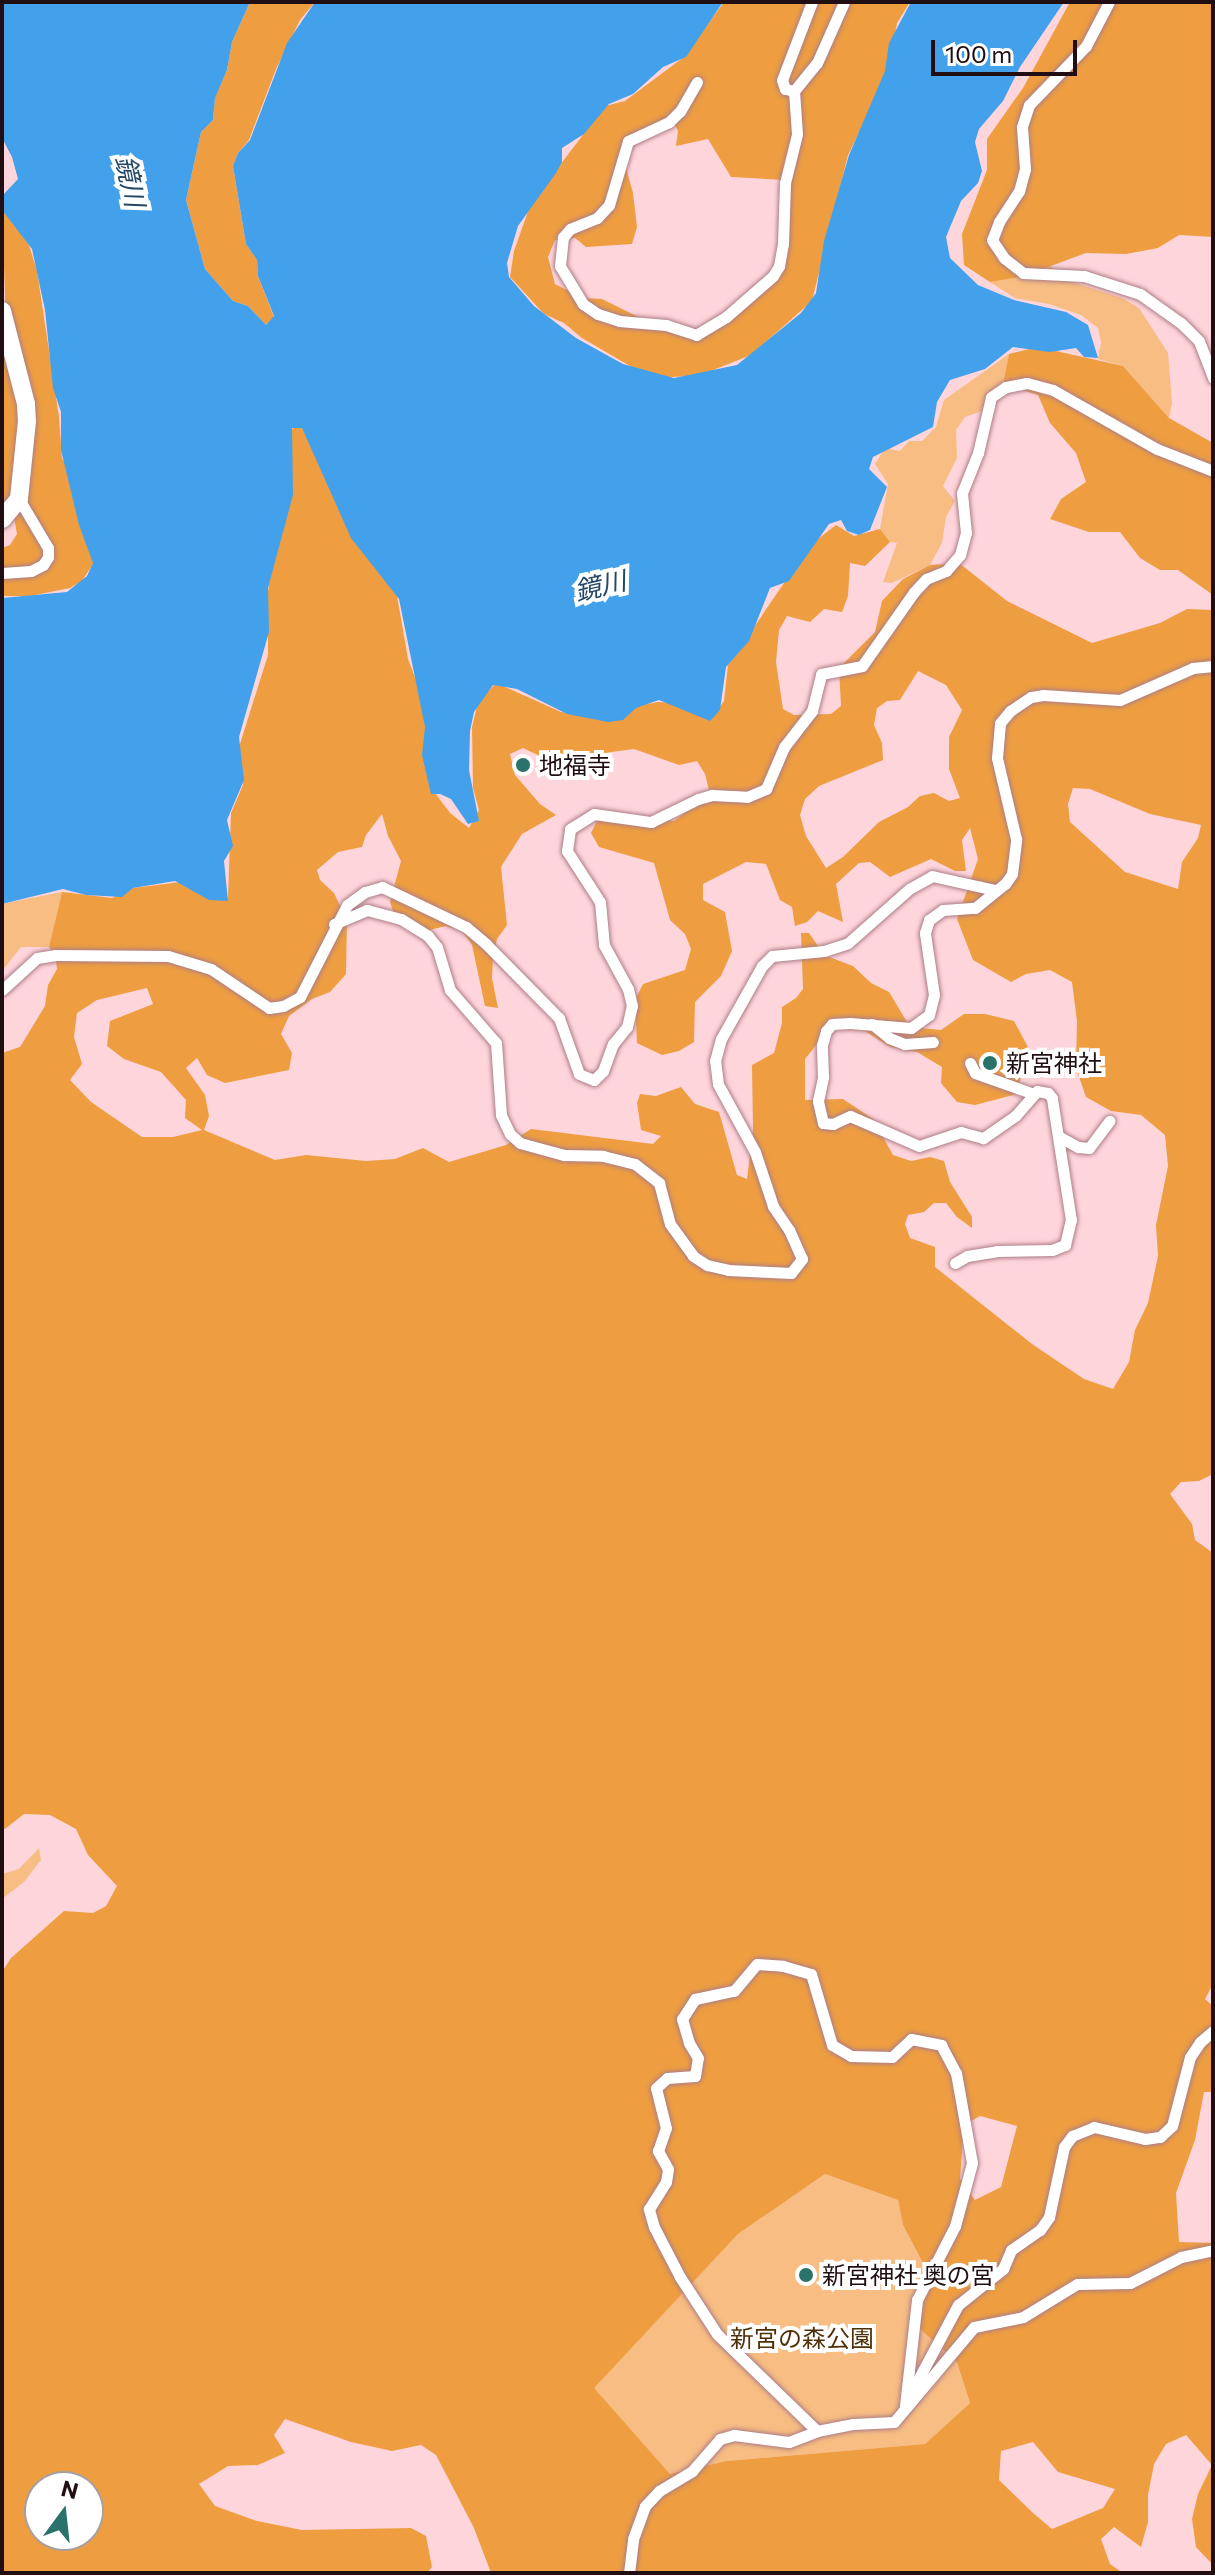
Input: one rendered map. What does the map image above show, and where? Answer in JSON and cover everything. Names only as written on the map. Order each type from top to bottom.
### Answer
[{"type":"main road","points":[[2,311],[26,404],[19,499],[2,519]]},
{"type":"street","points":[[794,91],[785,89],[782,80],[812,2]]},
{"type":"street","points":[[697,82],[680,111],[669,122],[628,141],[609,205],[597,218],[570,229],[563,237],[560,266],[583,304],[598,314],[619,321],[666,325],[696,335],[726,317],[773,276],[779,266],[783,244],[785,183],[797,134],[794,91],[817,63],[844,2]]},
{"type":"street","points":[[1109,2],[1086,46],[1029,105],[1022,127],[1025,169],[1019,191],[999,222],[992,240],[1004,258],[1023,273],[1084,276],[1140,294],[1181,323],[1199,341],[1213,378]]},
{"type":"street","points":[[2,990],[37,958],[56,955],[168,956],[211,969],[269,1008],[283,1006],[300,997],[334,925],[347,905],[365,892],[382,887],[466,927],[542,997],[559,1018],[579,1074],[594,1080],[603,1071],[613,1044],[627,1027],[632,1006],[628,989],[604,945],[600,902],[567,851],[570,829],[594,814],[651,822],[698,799],[712,795],[747,797],[766,789],[784,747],[812,711],[821,674],[862,666],[914,592],[926,579],[946,571],[964,549],[966,533],[962,493],[978,453],[991,397],[1006,387],[1027,383],[1053,390],[1157,449],[1213,471]]},
{"type":"street","points":[[2,573],[31,571],[43,565],[48,557],[48,548],[19,499]]},
{"type":"street","points":[[1034,1094],[1015,1116],[983,1138],[961,1132],[919,1146],[850,1116],[833,1124],[823,1123],[818,1101],[823,1077],[822,1045],[826,1031],[832,1024],[911,1028],[929,1015],[934,995],[925,933],[929,920],[943,910],[975,908],[1005,884],[1012,874],[1016,854],[997,758],[1000,723],[1010,711],[1031,697],[1043,695],[1120,700],[1193,668],[1213,666]]},
{"type":"street","points":[[334,925],[367,910],[401,919],[428,936],[437,947],[450,990],[496,1043],[501,1115],[510,1134],[520,1143],[564,1155],[603,1156],[635,1164],[659,1183],[670,1224],[700,1261],[753,1274],[791,1273],[802,1259],[768,1196],[755,1152],[718,1084],[715,1061],[721,1039],[762,966],[772,956],[824,951],[848,943],[909,889],[932,876],[986,891],[995,890]]},
{"type":"street","points":[[872,1024],[889,1038],[905,1044],[933,1042]]},
{"type":"street","points":[[955,1263],[967,1256],[997,1251],[1030,1252],[1065,1245],[1071,1220],[1052,1098],[1048,1093],[1034,1094],[975,1073],[970,1063]]},
{"type":"street","points":[[1058,1136],[1078,1147],[1089,1148],[1109,1121]]},
{"type":"street","points":[[817,2431],[717,2334],[680,2277],[654,2227],[649,2209],[666,2182],[668,2169],[658,2151],[666,2128],[656,2088],[667,2078],[695,2076],[698,2058],[689,2043],[682,2019],[695,1999],[734,1991],[757,1964],[783,1966],[811,1974],[832,2045],[851,2056],[892,2057],[911,2039],[941,2045],[956,2073],[972,2163],[955,2226],[917,2300],[905,2406]]},
{"type":"street","points":[[905,2406],[958,2305],[992,2280],[1003,2269],[1011,2250],[1040,2230],[1049,2217],[1064,2147],[1072,2136],[1094,2127],[1145,2139],[1160,2137],[1172,2126],[1190,2057],[1200,2042],[1213,2031]]},
{"type":"street","points":[[629,2573],[633,2539],[645,2506],[659,2491],[692,2471],[720,2439],[734,2435],[789,2442],[817,2431],[853,2424],[894,2422],[974,2327],[1023,2317],[1077,2284],[1094,2281],[1119,2286],[1181,2257],[1213,2250]]},
{"type":"green space","points":[[1051,266],[1063,279],[1122,298],[1139,308],[1168,353],[1172,403],[1169,418],[1123,366],[1098,359],[1101,342],[1098,328],[1081,315],[1049,304],[1015,298],[990,282],[1021,277]]},
{"type":"green space","points":[[1009,354],[1003,384],[988,409],[965,417],[956,430],[957,458],[943,486],[955,501],[946,517],[942,543],[930,565],[892,583],[883,582],[897,543],[890,542],[880,529],[888,484],[875,464],[885,448],[900,451],[909,441],[922,441],[936,427],[944,400]]},
{"type":"green space","points":[[62,892],[49,947],[21,947],[2,971],[2,904]]},
{"type":"green space","points":[[39,1848],[41,1860],[24,1882],[2,1899],[2,1874],[19,1869]]},
{"type":"green space","name":"新宮の森公園","points":[[825,2174],[898,2200],[903,2225],[929,2276],[919,2328],[957,2364],[970,2403],[925,2444],[726,2461],[670,2474],[593,2388],[738,2234]]},
{"type":"shaded area","points":[[250,2],[315,2],[300,20],[276,69],[249,140],[238,153],[233,166],[246,244],[257,260],[258,276],[274,317],[266,325],[248,306],[233,301],[205,269],[186,200],[201,132],[213,120],[215,97],[227,70],[232,42]]},
{"type":"shaded area","points":[[724,2],[910,2],[897,23],[889,70],[848,155],[812,301],[751,355],[698,376],[669,377],[635,369],[582,338],[564,323],[544,314],[510,277],[514,251],[531,203],[605,106],[625,101],[684,57]],"holes":[[[671,117],[678,131],[676,146],[708,139],[731,177],[784,180],[777,265],[740,305],[702,327],[671,333],[602,299],[582,298],[555,284],[548,257],[555,240],[575,238],[586,247],[632,244],[637,227],[633,193],[621,150],[628,140],[643,141]]]},
{"type":"shaded area","points":[[1070,2],[1213,2],[1213,237],[1179,235],[1158,248],[1126,254],[1086,253],[1021,277],[990,282],[964,265],[962,234],[987,170],[987,139],[1023,88]]},
{"type":"shaded area","points":[[2,207],[29,245],[37,271],[59,417],[62,458],[70,473],[83,531],[92,545],[93,564],[82,581],[70,588],[30,596],[2,596],[2,548],[10,545],[17,534],[14,517],[2,497],[2,357],[7,356]]},
{"type":"shaded area","points":[[1038,347],[1123,366],[1169,418],[1213,443],[1213,595],[1178,570],[1160,570],[1140,558],[1120,532],[1089,532],[1050,519],[1061,499],[1086,482],[1076,453],[1050,423],[1038,395],[1003,384],[1009,354]]},
{"type":"shaded area","points":[[300,425],[395,584],[408,659],[419,688],[427,731],[432,789],[450,813],[469,828],[479,810],[473,788],[472,727],[478,702],[496,683],[561,712],[589,715],[658,702],[676,703],[713,716],[724,701],[728,665],[810,545],[836,525],[854,536],[880,529],[890,542],[865,566],[850,563],[848,596],[842,612],[824,609],[810,622],[787,616],[779,630],[776,662],[783,709],[794,715],[831,714],[841,706],[839,668],[875,632],[882,601],[903,579],[930,565],[959,563],[1007,601],[1092,643],[1160,623],[1187,609],[1213,610],[1213,1474],[1199,1481],[1181,1482],[1170,1494],[1192,1524],[1195,1540],[1213,1553],[1213,1984],[1205,1999],[1213,2006],[1213,2092],[1204,2092],[1195,2140],[1176,2193],[1179,2242],[1213,2243],[1213,2565],[1196,2547],[1192,2519],[1198,2494],[1212,2465],[1186,2435],[1166,2444],[1154,2464],[1148,2495],[1148,2522],[1141,2547],[1114,2527],[1101,2539],[1110,2564],[1123,2573],[491,2573],[474,2528],[436,2455],[421,2445],[392,2451],[351,2442],[285,2419],[274,2435],[285,2453],[258,2465],[228,2466],[199,2484],[215,2506],[257,2521],[302,2530],[411,2528],[426,2536],[432,2567],[427,2573],[2,2573],[2,1972],[11,1958],[64,1911],[93,1913],[106,1906],[117,1886],[88,1855],[76,1829],[50,1815],[24,1814],[5,1829],[2,1826],[2,1053],[20,1047],[45,1006],[48,985],[57,969],[55,954],[49,947],[62,892],[112,898],[133,888],[181,882],[228,898],[231,813],[243,785],[239,747],[268,655],[268,592],[286,432]],"holes":[[[918,671],[946,685],[962,710],[949,737],[949,769],[960,798],[949,801],[934,793],[920,796],[908,807],[879,822],[843,857],[826,868],[806,836],[800,815],[805,799],[819,786],[883,760],[882,743],[874,725],[877,708],[887,701],[900,700]],[[523,748],[563,767],[597,754],[634,749],[679,765],[697,761],[705,774],[710,794],[674,821],[600,815],[591,833],[599,847],[654,863],[670,920],[685,934],[691,949],[685,970],[643,984],[635,1000],[637,1043],[662,1055],[679,1051],[694,1042],[695,1002],[721,976],[732,951],[725,912],[703,900],[703,884],[746,862],[766,864],[780,900],[792,907],[795,926],[807,922],[818,911],[843,922],[836,884],[859,863],[870,862],[890,877],[931,859],[955,871],[966,871],[962,840],[970,828],[978,859],[957,919],[973,960],[1011,982],[1026,974],[1050,970],[1072,982],[1077,1021],[1076,1068],[1086,1097],[1111,1111],[1141,1115],[1165,1135],[1168,1166],[1156,1225],[1158,1256],[1148,1303],[1135,1330],[1129,1362],[1113,1389],[1084,1379],[1032,1344],[935,1267],[935,1247],[910,1238],[905,1224],[908,1215],[924,1212],[934,1203],[946,1203],[957,1217],[972,1228],[972,1217],[950,1182],[944,1161],[930,1157],[911,1161],[893,1155],[873,1119],[843,1099],[805,1100],[805,1059],[829,1029],[863,1030],[890,1047],[917,1052],[942,1067],[941,1083],[957,1102],[975,1105],[1017,1094],[1028,1047],[1014,1021],[985,1014],[964,1014],[941,1030],[910,1027],[889,992],[871,983],[853,966],[824,955],[809,933],[801,933],[803,989],[782,1007],[782,1023],[774,1053],[752,1065],[753,1131],[747,1179],[737,1175],[719,1112],[695,1104],[681,1087],[656,1096],[640,1094],[637,1103],[641,1130],[661,1136],[653,1144],[531,1129],[506,1145],[449,1162],[423,1148],[395,1159],[366,1161],[306,1155],[275,1160],[204,1130],[209,1116],[205,1095],[186,1068],[197,1058],[207,1075],[225,1083],[289,1070],[292,1053],[281,1034],[289,1016],[312,999],[330,992],[346,974],[347,921],[334,893],[320,880],[317,870],[338,852],[362,847],[366,835],[382,814],[388,836],[401,861],[390,902],[396,920],[421,932],[446,926],[462,931],[472,945],[485,1006],[498,1008],[492,978],[493,957],[497,939],[507,925],[501,867],[522,834],[556,815],[540,804],[515,775],[510,754]],[[1073,788],[1090,789],[1150,814],[1201,825],[1198,838],[1182,862],[1178,889],[1125,872],[1070,822],[1068,804]],[[147,988],[153,1004],[110,1021],[107,1046],[124,1059],[161,1072],[186,1100],[185,1118],[202,1130],[173,1137],[142,1137],[91,1102],[70,1080],[82,1064],[74,1037],[77,1013],[97,1000]],[[980,2116],[1017,2126],[1001,2187],[975,2200],[960,2179],[964,2125]],[[825,2174],[898,2200],[903,2225],[929,2275],[919,2328],[957,2363],[970,2403],[925,2444],[726,2461],[670,2474],[594,2388],[738,2234]],[[1033,2442],[1058,2472],[1115,2489],[1103,2508],[1052,2529],[999,2480],[1001,2451]]]},
{"type":"water","name":"鏡川","points":[[2,2],[250,2],[232,42],[227,70],[215,98],[213,120],[201,132],[186,200],[205,269],[233,301],[248,306],[266,325],[274,316],[258,276],[257,260],[246,244],[233,166],[238,153],[250,140],[287,43],[315,2],[723,2],[686,57],[663,67],[633,94],[609,104],[584,134],[562,148],[562,162],[556,173],[518,226],[507,263],[509,277],[534,306],[576,338],[623,364],[674,378],[737,365],[801,313],[816,293],[824,241],[849,155],[885,71],[889,43],[911,2],[1064,2],[1020,67],[1003,101],[979,129],[975,142],[982,171],[978,183],[961,201],[946,237],[950,258],[978,285],[1014,300],[1066,312],[1088,325],[1098,358],[1084,357],[1076,348],[1050,352],[1013,347],[985,369],[950,380],[937,402],[933,427],[873,457],[869,469],[887,487],[870,530],[859,535],[847,531],[841,520],[829,524],[789,581],[770,588],[749,641],[726,667],[720,710],[710,721],[659,700],[636,708],[623,720],[608,722],[567,714],[517,689],[493,685],[474,712],[470,731],[469,770],[479,821],[468,824],[451,799],[431,794],[422,755],[425,727],[399,599],[351,538],[302,428],[292,428],[293,495],[268,588],[269,632],[239,737],[244,780],[227,820],[233,846],[224,861],[228,901],[209,900],[175,881],[133,888],[122,897],[86,895],[63,889],[2,904],[2,598],[67,592],[87,576],[93,563],[79,525],[61,450],[61,412],[53,388],[45,310],[32,249],[2,210],[2,196],[18,179],[12,157],[2,138]]},
{"type":"place","name":"地福寺","points":[[523,765]]},
{"type":"place","name":"新宮神社","points":[[990,1063]]},
{"type":"place","name":"新宮神社 奥の宮","points":[[806,2275]]}]
